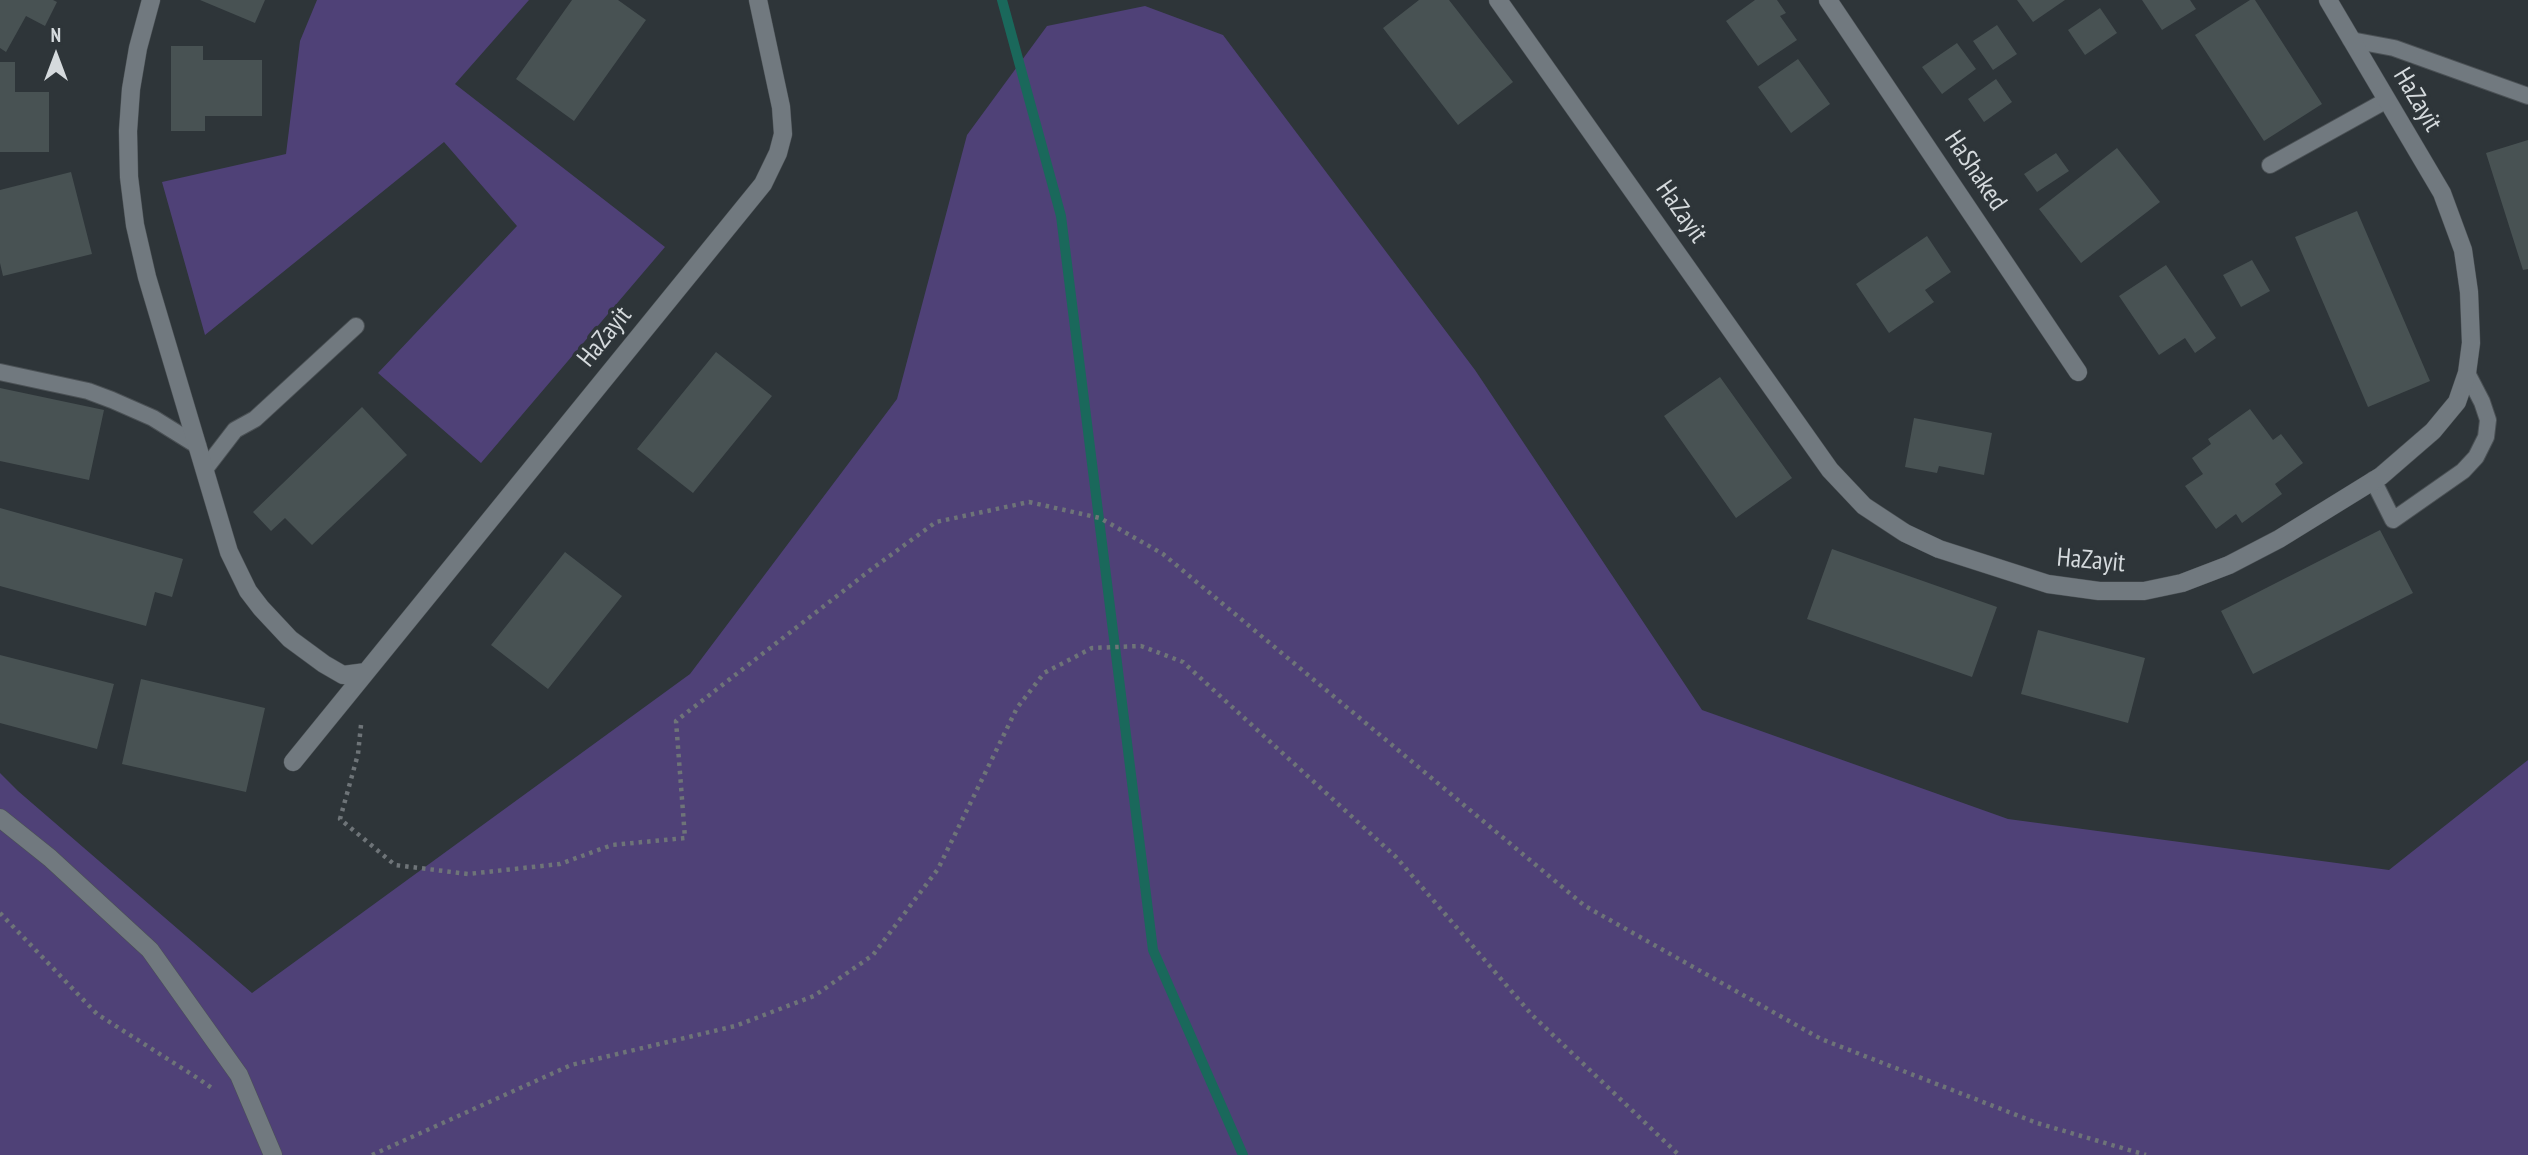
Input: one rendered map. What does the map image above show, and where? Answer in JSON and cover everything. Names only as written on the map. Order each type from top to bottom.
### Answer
[{"type":"street","points":[[151,0],[138,48],[128,131],[129,177],[135,225],[147,277],[229,552],[243,581],[261,608],[290,639],[343,675],[366,672]]},
{"type":"street","name":"HaZayit","points":[[293,762],[763,184],[778,153],[783,134],[781,107],[758,0]]},
{"type":"street","name":"HaZayit","points":[[1498,0],[1830,470],[1864,506],[1905,533],[1950,553],[2048,584],[2099,591],[2144,591],[2182,583],[2229,565],[2279,539],[2373,480],[2433,431],[2457,402],[2467,373],[2470,343],[2469,292],[2463,250],[2442,193],[2328,0]]},
{"type":"street","name":"HaShaked","points":[[1828,0],[2078,372]]},
{"type":"street","points":[[0,818],[50,858],[150,950],[239,1075],[273,1155]]},
{"type":"lane","points":[[2351,40],[2394,48],[2528,96]]},
{"type":"lane","points":[[2270,165],[2387,100]]},
{"type":"lane","points":[[205,469],[235,429],[255,419],[356,326]]},
{"type":"lane","points":[[0,372],[88,391],[153,418],[198,446]]},
{"type":"lane","points":[[2373,480],[2393,520],[2463,471],[2476,457],[2486,437],[2488,420],[2467,373]]},
{"type":"path","points":[[366,672],[358,754],[340,820],[395,865],[468,874],[560,864],[612,845],[685,838],[676,721],[873,568],[936,522],[1029,502],[1100,518],[1164,554],[1585,906],[1821,1039],[2037,1123],[2146,1155]]},
{"type":"path","points":[[372,1155],[571,1065],[735,1026],[814,996],[873,955],[938,869],[1017,708],[1044,673],[1092,648],[1142,646],[1183,662],[1396,857],[1532,1015],[1679,1155]]},
{"type":"path","points":[[0,913],[97,1014],[199,1079],[220,1096]]},
{"type":"shaded area","points":[[317,0],[529,0],[455,84],[665,247],[481,463],[378,373],[517,226],[444,142],[205,335],[162,182],[286,154],[300,41]]},
{"type":"shaded area","points":[[1145,6],[1223,35],[1475,370],[1702,710],[2008,819],[2389,870],[2528,760],[2528,1155],[0,1155],[0,773],[252,993],[690,674],[897,399],[967,135],[1047,26]]},
{"type":"building","points":[[0,0],[57,2],[45,26],[26,16],[6,52],[0,48]]},
{"type":"building","points":[[200,0],[265,0],[255,23]]},
{"type":"building","points":[[572,0],[618,0],[646,20],[574,121],[516,79]]},
{"type":"building","points":[[1419,0],[1449,0],[1513,82],[1458,125],[1383,28]]},
{"type":"building","points":[[1755,0],[1777,0],[1786,13],[1780,16],[1797,40],[1758,66],[1726,21]]},
{"type":"building","points":[[2017,0],[2065,0],[2033,22]]},
{"type":"building","points":[[2142,0],[2190,0],[2196,9],[2162,30]]},
{"type":"building","points":[[2250,0],[2255,0],[2322,104],[2264,141],[2195,35]]},
{"type":"building","points":[[2100,8],[2117,33],[2085,55],[2068,30]]},
{"type":"building","points":[[1997,25],[2017,54],[1993,70],[1973,41]]},
{"type":"building","points":[[1957,43],[1976,69],[1942,94],[1922,67]]},
{"type":"building","points":[[171,46],[203,46],[203,60],[262,60],[262,116],[205,116],[205,131],[171,131]]},
{"type":"building","points":[[1798,59],[1830,104],[1791,133],[1758,87]]},
{"type":"building","points":[[0,62],[15,62],[15,92],[49,92],[49,152],[0,152]]},
{"type":"building","points":[[1996,79],[2012,102],[1984,122],[1968,99]]},
{"type":"building","points":[[2528,140],[2528,269],[2523,270],[2486,153]]},
{"type":"building","points":[[2117,148],[2160,202],[2081,263],[2039,209]]},
{"type":"building","points":[[2056,153],[2069,171],[2037,192],[2024,174]]},
{"type":"building","points":[[71,172],[92,254],[3,276],[0,263],[0,190]]},
{"type":"building","points":[[2357,211],[2430,381],[2368,407],[2295,237]]},
{"type":"building","points":[[1927,236],[1951,272],[1925,290],[1934,302],[1889,333],[1856,284]]},
{"type":"building","points":[[2252,260],[2270,291],[2241,307],[2223,275]]},
{"type":"building","points":[[2166,265],[2216,338],[2195,353],[2185,338],[2159,355],[2119,296]]},
{"type":"building","points":[[716,352],[772,396],[693,493],[637,449]]},
{"type":"building","points":[[1720,377],[1792,478],[1736,518],[1664,416]]},
{"type":"building","points":[[0,388],[104,410],[89,480],[0,461]]},
{"type":"building","points":[[362,407],[407,455],[312,545],[285,518],[271,531],[253,512]]},
{"type":"building","points":[[2250,409],[2273,440],[2281,434],[2303,463],[2275,484],[2282,494],[2242,523],[2236,514],[2216,529],[2185,486],[2203,474],[2192,458],[2211,444],[2208,439]]},
{"type":"building","points":[[1914,418],[1992,433],[1984,475],[1939,466],[1937,473],[1905,467]]},
{"type":"building","points":[[0,508],[183,559],[172,597],[155,592],[146,626],[0,586]]},
{"type":"building","points":[[2380,530],[2413,593],[2253,674],[2221,611]]},
{"type":"building","points":[[1832,549],[1997,607],[1972,677],[1807,619]]},
{"type":"building","points":[[565,552],[622,596],[548,689],[491,645]]},
{"type":"building","points":[[2038,630],[2145,658],[2128,723],[2021,694]]},
{"type":"building","points":[[0,655],[114,684],[97,749],[0,723]]},
{"type":"building","points":[[141,679],[265,708],[246,792],[122,764]]},
{"type":"waterway","points":[[1002,0],[1061,216],[1153,950],[1243,1155]]}]
